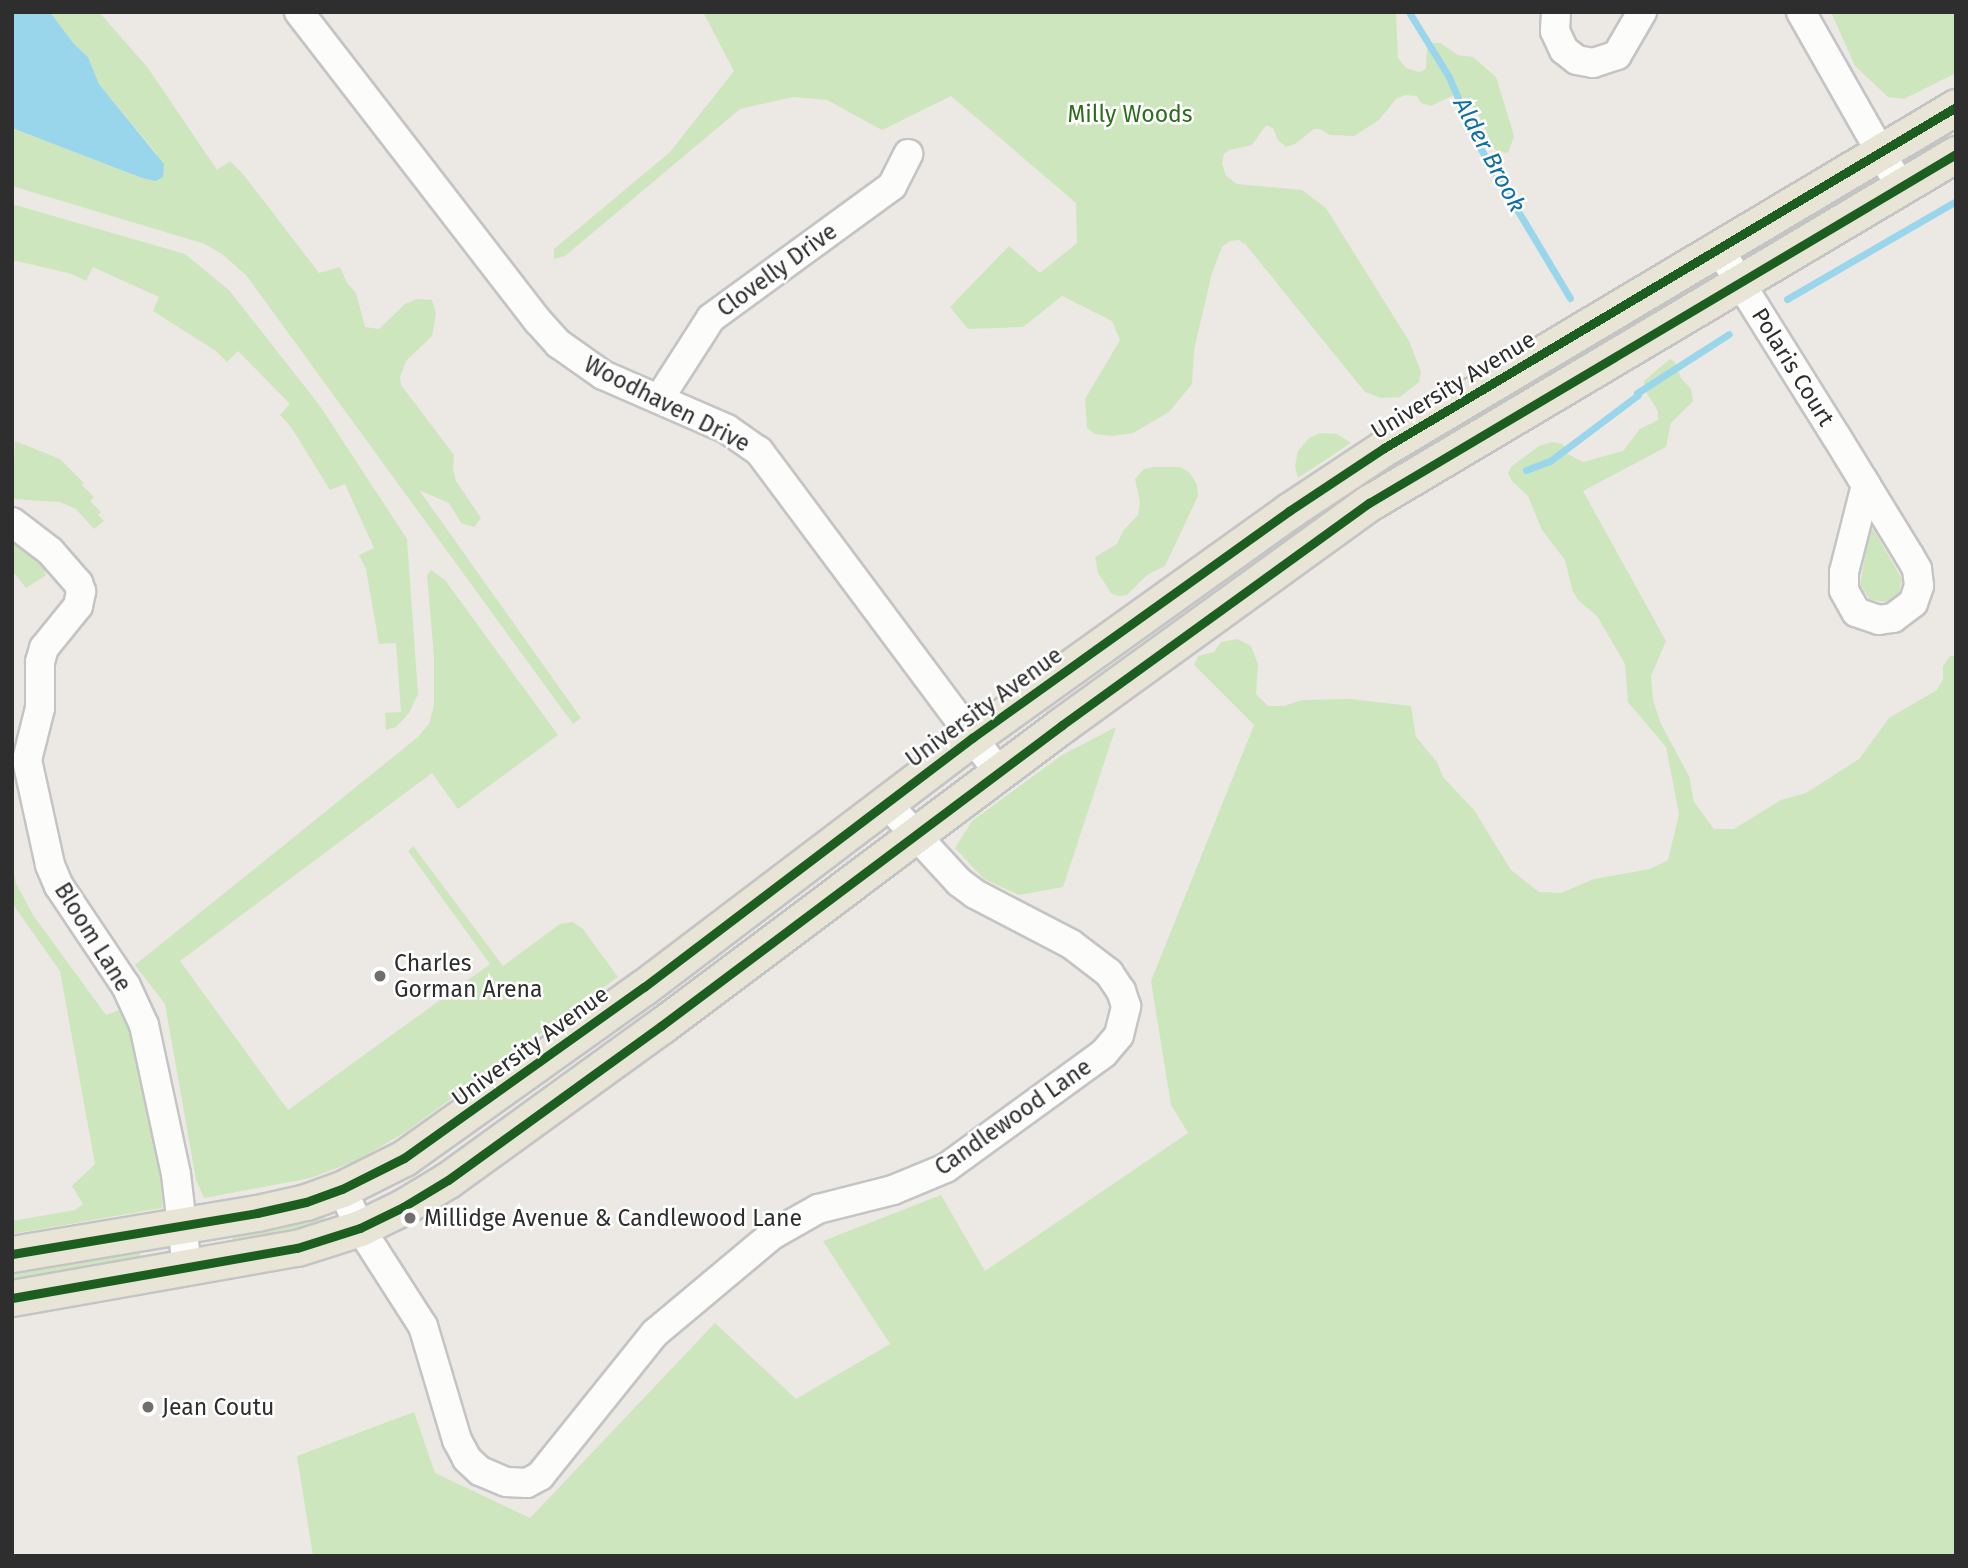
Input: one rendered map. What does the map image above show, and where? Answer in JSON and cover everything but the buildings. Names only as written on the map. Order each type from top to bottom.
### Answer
[{"type":"main road","name":"University Avenue","points":[[12,1254],[257,1213],[342,1189],[404,1158],[446,1131],[643,987],[972,738],[1267,526],[1384,448],[1956,107]]},
{"type":"main road","points":[[12,1298],[297,1248],[360,1228],[394,1212],[448,1180],[915,838],[998,772],[1369,503],[1956,154]]},
{"type":"street","name":"Woodhaven Drive","points":[[299,12],[543,327],[587,366],[738,435],[760,451],[998,772]]},
{"type":"street","points":[[1556,12],[1555,31],[1564,50],[1577,60],[1593,63],[1617,55],[1642,12]]},
{"type":"street","points":[[1801,12],[1900,186]]},
{"type":"street","name":"Clovelly Drive","points":[[659,400],[701,331],[718,312],[892,186],[908,154]]},
{"type":"street","name":"Polaris Court","points":[[1719,249],[1866,485]]},
{"type":"street","name":"Bloom Lane","points":[[12,522],[50,551],[78,583],[81,591],[79,606],[44,648],[40,662],[40,708],[27,760],[50,865],[59,886],[127,986],[144,1025],[174,1161],[187,1268]]},
{"type":"street","name":"Candlewood Lane","points":[[342,1189],[360,1228],[423,1326],[457,1440],[467,1459],[480,1471],[506,1482],[527,1483],[540,1476],[655,1333],[772,1235],[818,1209],[893,1190],[946,1168],[1104,1053],[1119,1035],[1126,1006],[1121,991],[1109,973],[1072,944],[975,894],[943,867],[886,803]]},
{"type":"green space","points":[[50,12],[99,12],[148,68],[217,170],[230,161],[243,174],[319,273],[340,267],[347,283],[356,293],[365,327],[379,329],[405,304],[417,299],[432,300],[436,313],[432,336],[406,361],[400,377],[401,385],[454,455],[453,470],[456,481],[481,518],[474,527],[461,523],[449,503],[419,490],[581,718],[573,724],[246,275],[222,254],[205,244],[12,186],[12,128],[142,178],[157,154],[99,84],[88,57],[74,44]]},
{"type":"green space","name":"Milly Woods","points":[[703,12],[1396,12],[1398,58],[1406,68],[1419,72],[1426,69],[1427,49],[1433,43],[1440,43],[1458,55],[1473,57],[1496,77],[1514,136],[1508,153],[1499,152],[1493,148],[1482,121],[1468,99],[1454,95],[1431,106],[1421,103],[1417,96],[1405,95],[1396,99],[1379,120],[1354,136],[1330,135],[1320,129],[1314,129],[1295,144],[1286,147],[1278,140],[1273,128],[1266,125],[1252,145],[1229,150],[1224,154],[1222,163],[1226,176],[1237,184],[1302,190],[1326,208],[1409,341],[1421,372],[1419,382],[1400,397],[1381,398],[1365,392],[1246,245],[1239,240],[1230,241],[1222,247],[1212,273],[1194,350],[1192,384],[1169,412],[1133,433],[1112,436],[1095,434],[1087,428],[1085,399],[1120,340],[1112,321],[1062,296],[1023,327],[968,329],[950,307],[1009,246],[1040,273],[1077,243],[1076,203],[951,96],[882,130],[827,100],[793,97],[740,109],[565,256],[554,259],[554,249],[670,152],[734,71]]},
{"type":"green space","points":[[1831,12],[1956,12],[1956,73],[1904,99],[1888,97],[1855,66]]},
{"type":"green space","points":[[1853,188],[1859,189],[1860,193],[1764,249],[1761,246],[1762,242]]},
{"type":"green space","points":[[12,204],[185,254],[229,290],[320,406],[407,539],[418,694],[409,713],[396,727],[386,730],[385,713],[401,712],[396,643],[379,644],[366,569],[359,555],[374,548],[345,484],[330,490],[291,427],[280,415],[290,404],[238,351],[227,362],[216,351],[153,311],[159,297],[93,267],[86,281],[72,274],[12,260]]},
{"type":"green space","points":[[1670,359],[1675,362],[1681,378],[1691,389],[1693,401],[1671,423],[1666,447],[1583,491],[1666,641],[1651,676],[1653,700],[1661,724],[1689,776],[1694,802],[1714,829],[1734,829],[1781,800],[1806,793],[1859,759],[1889,718],[1937,690],[1943,679],[1943,666],[1950,656],[1956,656],[1956,1556],[313,1556],[297,1456],[414,1412],[435,1473],[530,1518],[715,1323],[796,1399],[890,1344],[823,1241],[941,1195],[985,1271],[1188,1133],[1171,1105],[1151,981],[1254,725],[1194,665],[1198,656],[1214,652],[1221,642],[1238,639],[1251,646],[1258,664],[1256,694],[1268,706],[1284,706],[1302,700],[1351,699],[1411,706],[1416,737],[1437,762],[1443,777],[1474,810],[1511,870],[1539,892],[1561,893],[1594,879],[1650,869],[1668,860],[1679,814],[1666,747],[1628,702],[1625,664],[1597,616],[1578,600],[1572,589],[1565,560],[1542,530],[1528,496],[1512,481],[1508,473],[1512,466],[1539,446],[1552,442],[1563,444],[1568,454],[1583,462],[1623,451],[1640,429],[1658,420],[1658,411],[1644,389],[1644,381]]},
{"type":"green space","points":[[1320,433],[1337,434],[1351,443],[1298,478],[1295,466],[1298,451],[1309,438]]},
{"type":"green space","points":[[15,441],[60,459],[94,497],[90,501],[101,512],[98,515],[104,521],[94,529],[76,509],[60,502],[12,499]]},
{"type":"green space","points":[[1180,467],[1190,473],[1197,485],[1198,496],[1165,566],[1147,575],[1127,595],[1118,596],[1111,593],[1098,573],[1095,557],[1117,544],[1123,531],[1138,515],[1140,502],[1135,479],[1144,469]]},
{"type":"green space","points":[[1873,529],[1902,579],[1899,593],[1886,602],[1870,600],[1860,584],[1870,530]]},
{"type":"green space","points":[[14,540],[47,564],[45,576],[26,588],[15,574],[12,576]]},
{"type":"green space","points":[[431,570],[445,580],[558,735],[458,809],[432,773],[180,961],[288,1110],[490,964],[408,851],[413,846],[503,966],[560,924],[573,922],[583,929],[618,977],[407,1131],[360,1159],[311,1178],[204,1198],[196,1180],[165,1004],[135,965],[418,737],[429,724],[434,705],[434,656],[427,575]]},
{"type":"green space","points":[[1116,727],[1063,887],[1019,895],[984,879],[955,848],[972,821],[1062,755]]},
{"type":"green space","points":[[12,866],[16,883],[33,915],[106,1015],[125,1008],[131,1016],[164,1190],[162,1208],[12,1234],[12,1221],[75,1210],[83,1204],[72,1186],[95,1164],[60,971],[12,903]]},
{"type":"green space","points":[[323,1213],[326,1219],[322,1223],[284,1234],[233,1240],[232,1234]]},
{"type":"green space","points":[[141,1250],[140,1259],[12,1282],[12,1268]]},
{"type":"water","points":[[12,12],[50,12],[74,44],[88,57],[99,84],[164,164],[163,177],[156,181],[142,178],[12,128]]},
{"type":"waterway","name":"Alder Brook","points":[[1409,12],[1449,77],[1476,141],[1570,298]]},
{"type":"waterway","name":"Alder Brook","points":[[1787,299],[1956,201]]},
{"type":"waterway","name":"Alder Brook","points":[[1637,393],[1729,334]]},
{"type":"waterway","points":[[1526,470],[1550,461],[1638,395]]},
{"type":"cycle path","points":[[12,1254],[257,1213],[306,1202],[342,1189],[404,1158],[644,987],[972,738],[1289,511],[1384,448],[1956,107]]},
{"type":"cycle path","points":[[12,1298],[297,1248],[360,1228],[403,1207],[448,1180],[661,1026],[1062,725],[1369,503],[1956,154]]},
{"type":"place","name":"Charles Gorman Arena","points":[[380,976]]},
{"type":"place","name":"Millidge Avenue & Candlewood Lane","points":[[410,1218]]},
{"type":"place","name":"Jean Coutu","points":[[148,1407]]}]
